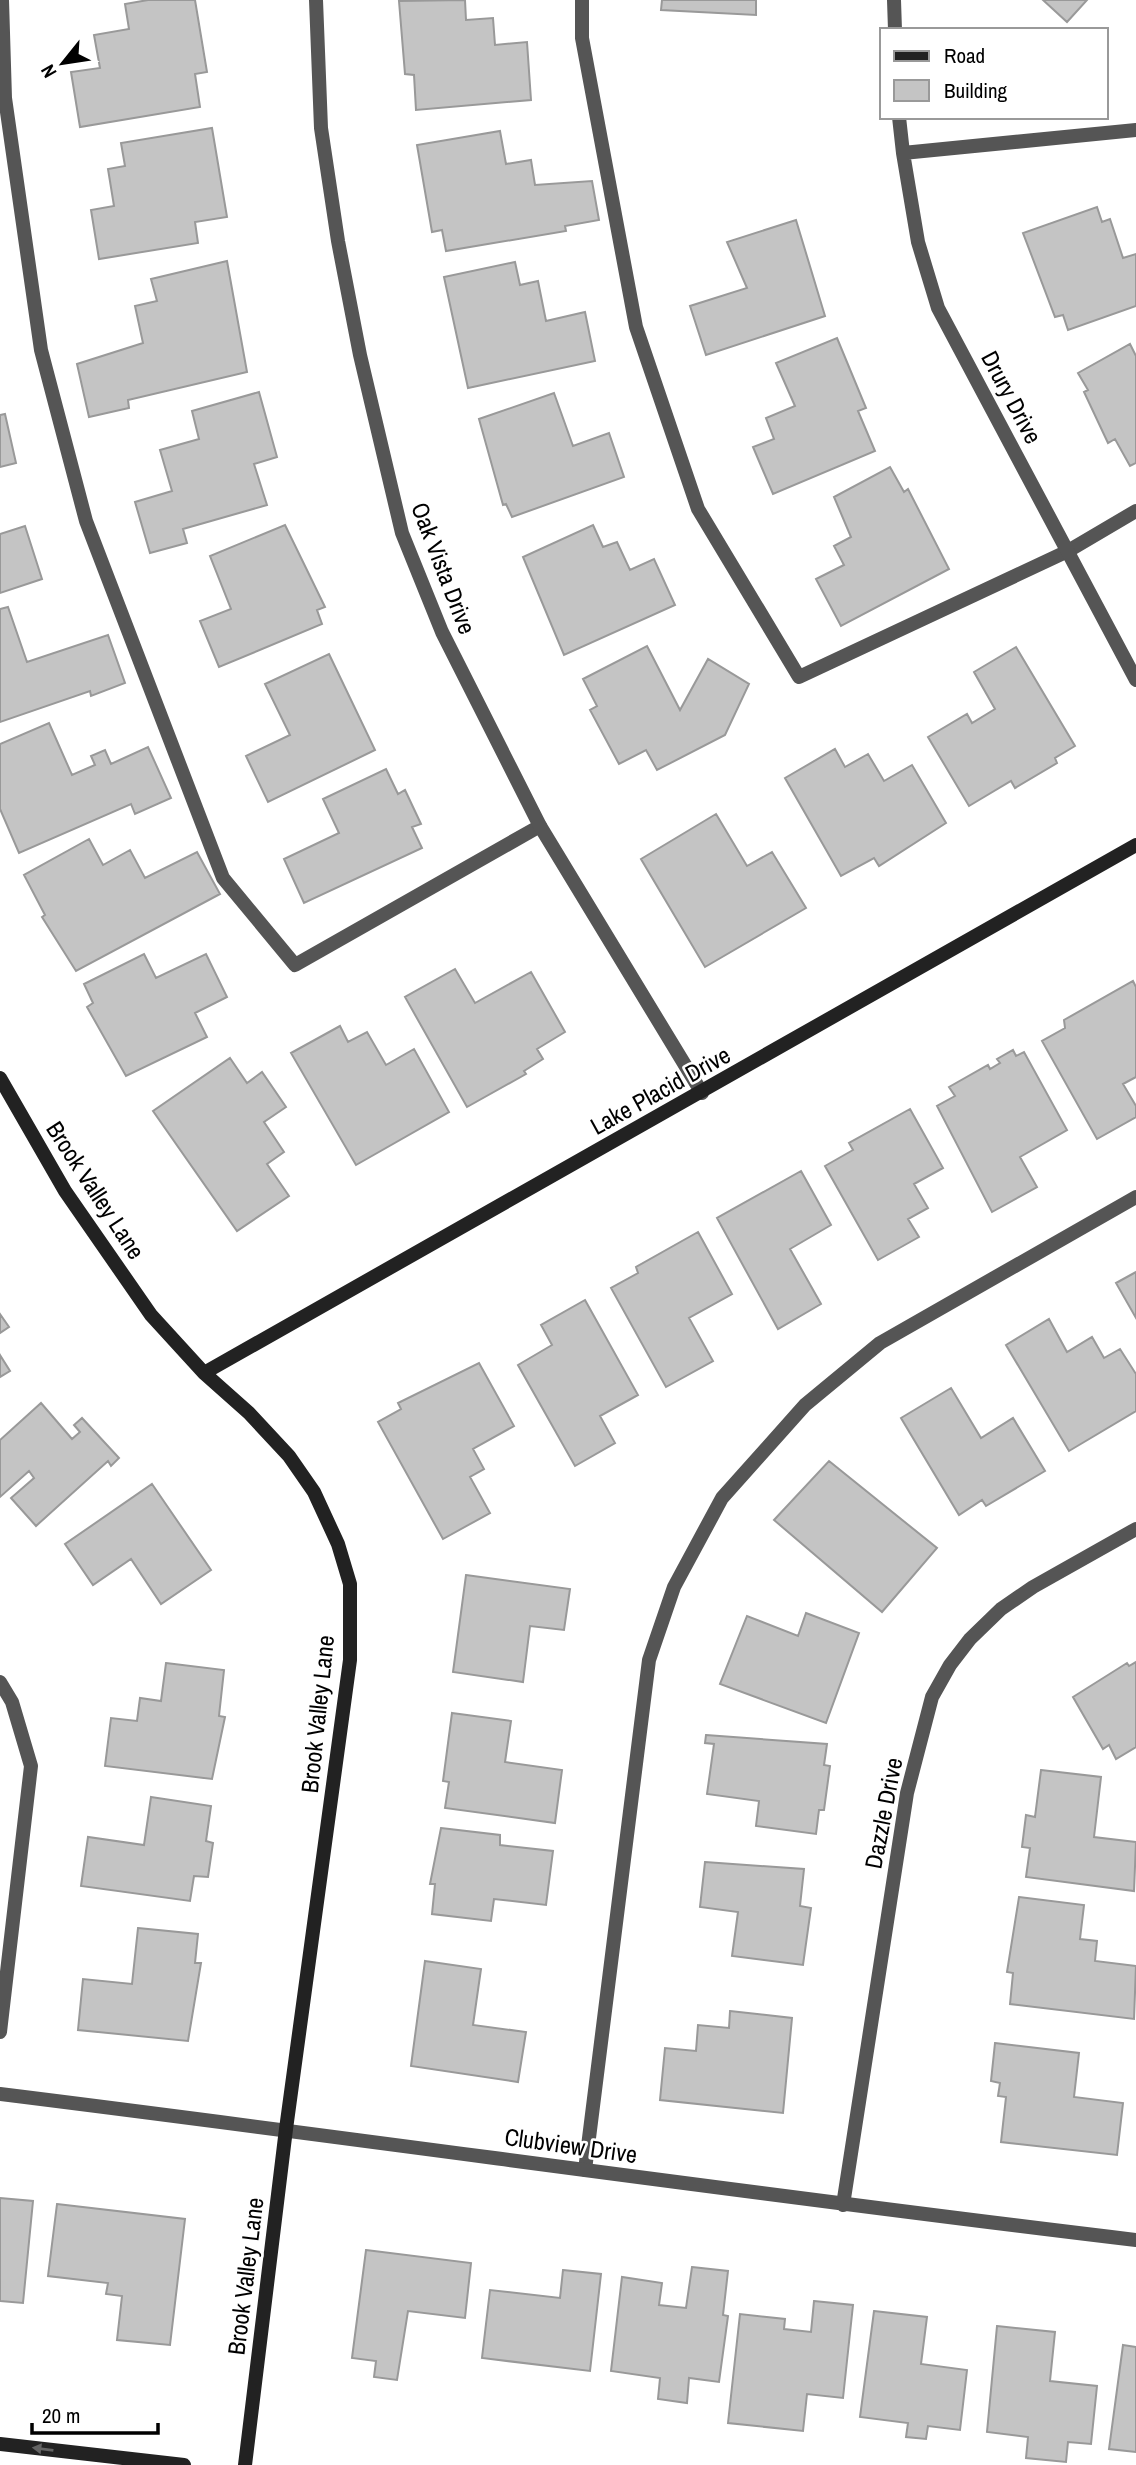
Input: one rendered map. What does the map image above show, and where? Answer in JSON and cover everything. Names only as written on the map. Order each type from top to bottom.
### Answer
[{"type":"street","points":[[2,0],[5,98],[41,350],[86,521],[223,878],[295,964],[540,826]]},
{"type":"street","name":"Oak Vista Drive","points":[[316,0],[321,128],[338,241],[360,355],[402,533],[443,632],[540,826],[702,1093]]},
{"type":"street","points":[[582,0],[582,38],[636,327],[698,509],[799,677],[1068,551],[1136,511]]},
{"type":"street","points":[[894,0],[895,28]]},
{"type":"street","name":"Drury Drive","points":[[900,119],[918,242],[939,308],[1136,680]]},
{"type":"street","points":[[903,153],[1136,130]]},
{"type":"street","name":"Lake Placid Drive","points":[[204,1373],[1136,845]]},
{"type":"street","name":"Brook Valley Lane","points":[[0,1078],[65,1191],[151,1315],[204,1373],[249,1413],[289,1456],[314,1492],[334,1533],[350,1584],[349,1660],[286,2130],[245,2465]]},
{"type":"street","points":[[586,2170],[649,1660],[674,1587],[722,1498],[805,1405],[880,1343],[1136,1197]]},
{"type":"street","name":"Dazzle Drive","points":[[842,2205],[907,1793],[932,1697],[950,1665],[970,1639],[1001,1609],[1033,1587],[1136,1529]]},
{"type":"street","points":[[0,1682],[12,1702],[31,1766],[0,2032]]},
{"type":"street","name":"Clubview Drive","points":[[0,2094],[842,2205],[1136,2240]]},
{"type":"street","points":[[0,2444],[184,2465]]},
{"type":"building","points":[[148,0],[195,0],[207,72],[195,74],[200,107],[80,127],[71,72],[100,68],[94,35],[129,29],[125,4]]},
{"type":"building","points":[[465,0],[466,20],[493,18],[495,45],[527,42],[531,100],[416,110],[414,75],[405,74],[399,1]]},
{"type":"building","points":[[662,0],[756,0],[756,15],[661,10]]},
{"type":"building","points":[[1043,0],[1087,0],[1067,22]]},
{"type":"building","points":[[212,128],[227,217],[195,222],[198,243],[99,259],[91,210],[114,206],[108,169],[125,166],[121,143]]},
{"type":"building","points":[[500,131],[506,164],[531,160],[535,185],[592,181],[599,220],[565,226],[566,231],[446,251],[442,230],[432,232],[417,145]]},
{"type":"building","points":[[1097,207],[1102,222],[1110,219],[1123,258],[1136,254],[1136,306],[1068,330],[1063,315],[1055,317],[1023,233]]},
{"type":"building","points":[[796,220],[825,316],[706,355],[690,306],[747,288],[727,242]]},
{"type":"building","points":[[227,261],[247,372],[128,400],[129,408],[89,417],[77,364],[143,343],[135,306],[157,301],[151,279]]},
{"type":"building","points":[[515,262],[520,285],[538,281],[546,321],[585,312],[595,361],[468,388],[444,277]]},
{"type":"building","points":[[837,338],[866,408],[858,411],[875,451],[773,494],[753,447],[774,439],[766,418],[795,406],[776,363]]},
{"type":"building","points":[[1130,344],[1136,356],[1136,463],[1130,466],[1115,439],[1108,443],[1084,392],[1088,390],[1078,373]]},
{"type":"building","points":[[259,392],[277,457],[254,464],[267,505],[183,529],[187,543],[150,553],[135,502],[172,491],[160,450],[199,439],[192,411]]},
{"type":"building","points":[[554,393],[573,446],[609,433],[624,477],[512,517],[506,504],[503,505],[479,419]]},
{"type":"building","points":[[5,414],[16,463],[0,467],[0,415]]},
{"type":"building","points":[[890,467],[904,492],[908,489],[949,569],[841,626],[816,579],[844,565],[834,546],[851,537],[834,497]]},
{"type":"building","points":[[285,525],[325,607],[317,610],[322,624],[219,667],[200,621],[231,609],[210,556]]},
{"type":"building","points":[[593,525],[603,547],[617,542],[630,570],[654,559],[675,605],[564,655],[523,557]]},
{"type":"building","points":[[25,526],[42,579],[0,593],[0,534]]},
{"type":"building","points":[[8,607],[27,662],[108,635],[125,683],[91,696],[90,691],[0,722],[0,609]]},
{"type":"building","points":[[647,646],[680,710],[708,659],[749,684],[725,735],[657,770],[646,750],[619,764],[590,710],[597,706],[583,679]]},
{"type":"building","points":[[1016,647],[1075,746],[1055,758],[1057,763],[1015,788],[1011,781],[969,806],[928,737],[967,714],[972,723],[995,709],[974,672]]},
{"type":"building","points":[[329,654],[375,750],[268,802],[246,756],[290,735],[265,684]]},
{"type":"building","points":[[49,723],[72,775],[95,765],[91,756],[105,750],[111,764],[148,747],[171,798],[135,814],[131,804],[19,853],[0,809],[0,744]]},
{"type":"building","points":[[835,749],[845,767],[868,754],[884,781],[912,765],[946,823],[879,866],[874,858],[841,876],[785,778]]},
{"type":"building","points":[[386,769],[398,794],[405,790],[421,824],[412,827],[422,848],[304,903],[284,859],[339,833],[323,799]]},
{"type":"building","points":[[716,814],[747,866],[772,852],[806,908],[705,967],[641,859]]},
{"type":"building","points":[[89,839],[103,865],[130,850],[145,878],[197,852],[220,894],[76,971],[42,917],[45,915],[24,875]]},
{"type":"building","points":[[144,954],[156,978],[206,954],[227,997],[195,1013],[207,1037],[126,1076],[87,1007],[93,1003],[84,984]]},
{"type":"building","points":[[455,969],[475,1003],[531,972],[565,1032],[537,1049],[543,1059],[524,1071],[526,1074],[467,1107],[405,997]]},
{"type":"building","points":[[1133,981],[1136,987],[1136,1077],[1123,1084],[1136,1106],[1136,1117],[1097,1139],[1042,1041],[1065,1028],[1064,1020]]},
{"type":"building","points":[[340,1026],[348,1042],[367,1032],[386,1065],[414,1049],[449,1112],[356,1165],[291,1053]]},
{"type":"building","points":[[1013,1050],[1016,1056],[1024,1052],[1067,1130],[1020,1157],[1037,1187],[992,1212],[937,1106],[955,1096],[949,1087],[988,1065],[990,1069],[1000,1063],[997,1059]]},
{"type":"building","points":[[230,1058],[247,1083],[262,1072],[286,1107],[264,1122],[284,1152],[267,1164],[289,1196],[237,1231],[153,1111]]},
{"type":"building","points":[[910,1109],[943,1168],[914,1184],[928,1208],[908,1219],[919,1237],[878,1260],[825,1166],[853,1150],[849,1143]]},
{"type":"building","points":[[801,1171],[831,1225],[790,1249],[821,1304],[778,1329],[717,1218]]},
{"type":"building","points":[[698,1232],[732,1294],[689,1318],[713,1361],[666,1387],[611,1288],[638,1273],[636,1267]]},
{"type":"building","points":[[1136,1272],[1136,1318],[1116,1283]]},
{"type":"building","points":[[585,1300],[638,1395],[600,1416],[615,1443],[575,1466],[518,1365],[552,1345],[541,1325]]},
{"type":"building","points":[[0,1314],[9,1327],[0,1333]]},
{"type":"building","points":[[1049,1319],[1067,1352],[1092,1337],[1104,1358],[1120,1349],[1136,1374],[1136,1411],[1069,1451],[1006,1345]]},
{"type":"building","points":[[0,1355],[10,1371],[0,1377]]},
{"type":"building","points":[[479,1363],[514,1426],[473,1449],[484,1469],[470,1477],[490,1513],[443,1539],[378,1422],[401,1409],[398,1403]]},
{"type":"building","points":[[951,1388],[981,1438],[1013,1418],[1045,1471],[986,1506],[982,1500],[959,1515],[901,1418]]},
{"type":"building","points":[[41,1403],[72,1439],[80,1432],[74,1425],[82,1418],[119,1458],[111,1466],[108,1461],[36,1526],[11,1498],[34,1478],[29,1471],[0,1497],[0,1440]]},
{"type":"building","points":[[829,1461],[937,1548],[882,1612],[774,1520]]},
{"type":"building","points":[[152,1484],[211,1570],[161,1604],[131,1559],[93,1585],[65,1544]]},
{"type":"building","points":[[466,1575],[570,1589],[564,1630],[530,1626],[523,1682],[453,1672]]},
{"type":"building","points":[[806,1613],[859,1633],[826,1723],[720,1684],[747,1616],[798,1636]]},
{"type":"building","points":[[1136,1662],[1136,1747],[1116,1759],[1109,1745],[1103,1749],[1073,1697],[1127,1663],[1129,1666]]},
{"type":"building","points":[[166,1663],[224,1670],[219,1716],[225,1717],[212,1779],[105,1766],[111,1718],[137,1721],[140,1698],[161,1701]]},
{"type":"building","points":[[452,1713],[511,1721],[505,1762],[562,1770],[555,1823],[445,1808],[449,1782],[443,1781]]},
{"type":"building","points":[[706,1735],[827,1744],[824,1765],[830,1766],[824,1810],[819,1810],[816,1834],[756,1826],[759,1801],[707,1794],[714,1744],[705,1743]]},
{"type":"building","points":[[1041,1770],[1101,1777],[1094,1837],[1136,1842],[1134,1891],[1026,1877],[1030,1848],[1022,1847],[1026,1815],[1035,1817]]},
{"type":"building","points":[[151,1797],[211,1806],[206,1841],[213,1843],[208,1877],[194,1876],[190,1901],[81,1886],[88,1837],[144,1845]]},
{"type":"building","points":[[441,1828],[500,1835],[500,1845],[553,1851],[546,1905],[494,1899],[491,1921],[432,1914],[435,1884],[430,1884]]},
{"type":"building","points":[[705,1862],[804,1869],[800,1906],[811,1908],[803,1965],[732,1956],[738,1912],[700,1907]]},
{"type":"building","points":[[1019,1897],[1084,1905],[1080,1939],[1097,1941],[1095,1961],[1136,1966],[1134,2019],[1010,2004],[1013,1973],[1007,1972]]},
{"type":"building","points":[[138,1928],[198,1934],[195,1963],[201,1963],[188,2041],[78,2030],[83,1979],[132,1984]]},
{"type":"building","points":[[425,1961],[481,1969],[473,2025],[526,2032],[518,2082],[411,2066]]},
{"type":"building","points":[[730,2011],[792,2018],[783,2113],[660,2100],[665,2048],[696,2051],[698,2025],[729,2028]]},
{"type":"building","points":[[995,2043],[1079,2053],[1074,2097],[1123,2103],[1117,2155],[1001,2142],[1006,2097],[998,2096],[1000,2083],[991,2081]]},
{"type":"building","points":[[0,2198],[33,2201],[23,2303],[0,2301]]},
{"type":"building","points":[[57,2204],[185,2219],[170,2345],[117,2340],[122,2296],[106,2294],[108,2283],[48,2276]]},
{"type":"building","points":[[366,2250],[471,2263],[465,2318],[408,2311],[397,2380],[374,2377],[376,2361],[352,2358]]},
{"type":"building","points":[[692,2267],[728,2271],[723,2315],[728,2316],[719,2382],[689,2378],[687,2403],[658,2399],[660,2378],[611,2371],[622,2277],[662,2283],[659,2305],[686,2308]]},
{"type":"building","points":[[563,2270],[601,2274],[590,2371],[482,2358],[490,2290],[560,2298]]},
{"type":"building","points":[[814,2301],[853,2305],[843,2398],[807,2394],[803,2431],[728,2423],[740,2314],[785,2319],[784,2329],[811,2332]]},
{"type":"building","points":[[874,2311],[927,2317],[921,2364],[967,2370],[960,2430],[928,2426],[926,2439],[906,2437],[908,2423],[860,2417]]},
{"type":"building","points":[[997,2326],[1055,2332],[1050,2381],[1097,2386],[1091,2444],[1068,2442],[1066,2462],[1026,2458],[1028,2437],[987,2432]]},
{"type":"building","points":[[1123,2345],[1136,2347],[1136,2452],[1109,2449]]}]
